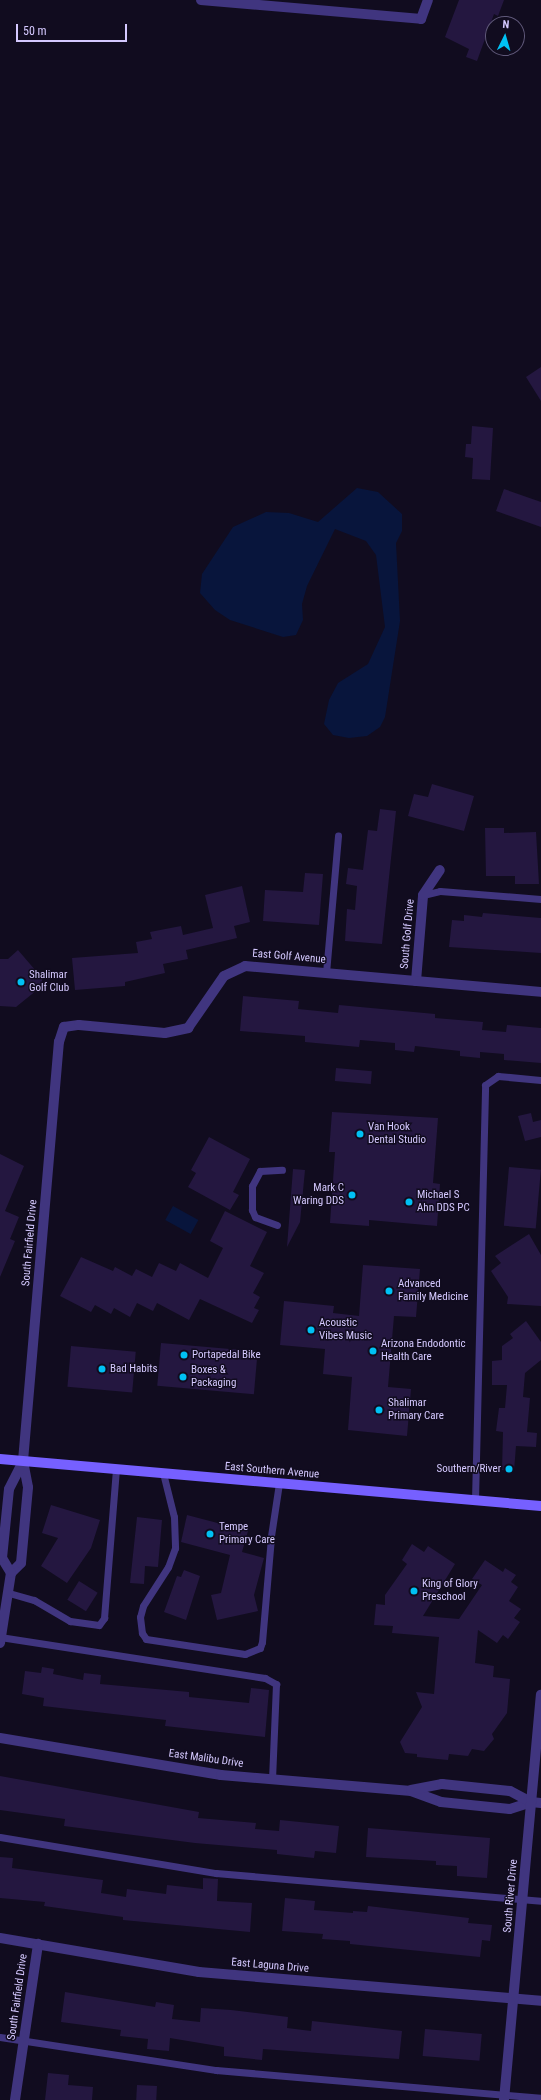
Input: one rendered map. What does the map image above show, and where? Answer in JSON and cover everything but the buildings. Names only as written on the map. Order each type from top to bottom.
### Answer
[{"type":"main road","name":"East Southern Avenue","points":[[0,1459],[541,1506]]},
{"type":"street","points":[[201,0],[421,19],[428,0]]},
{"type":"street","name":"South Golf Drive","points":[[416,981],[423,895],[440,870]]},
{"type":"street","name":"East Golf Avenue","points":[[64,1028],[79,1025],[165,1033],[188,1028],[224,976],[245,966],[541,992]]},
{"type":"street","name":"South Fairfield Drive","points":[[11,1573],[21,1563],[28,1487],[23,1461],[59,1048],[64,1028]]},
{"type":"street","name":"South Fairfield Drive","points":[[0,1639],[9,1593],[11,1573],[2,1558],[9,1489],[23,1461]]},
{"type":"street","name":"South River Drive","points":[[504,2097],[522,1899],[536,1802],[541,1695]]},
{"type":"street","name":"East Malibu Drive","points":[[0,1738],[221,1775],[411,1790],[442,1784],[510,1791],[536,1802]]},
{"type":"street","name":"East Malibu Drive","points":[[411,1790],[441,1802],[510,1809],[536,1802]]},
{"type":"street","name":"East Laguna Drive","points":[[0,1938],[199,1972],[541,2001]]},
{"type":"street","name":"South Fairfield Drive","points":[[15,2100],[38,1944]]},
{"type":"lane","points":[[326,973],[338,836]]},
{"type":"lane","points":[[423,895],[440,891],[541,899]]},
{"type":"lane","points":[[475,1500],[485,1084],[498,1076],[541,1080]]},
{"type":"lane","points":[[277,1226],[255,1217],[252,1210],[252,1186],[260,1171],[282,1170]]},
{"type":"lane","points":[[9,1593],[34,1600],[70,1622],[99,1624],[104,1618],[116,1469]]},
{"type":"lane","points":[[163,1473],[174,1517],[175,1548],[168,1567],[143,1606],[140,1616],[142,1634],[146,1638],[245,1654],[260,1648],[262,1642],[271,1536],[279,1483]]},
{"type":"lane","points":[[0,1639],[265,1678],[276,1684],[272,1779]]},
{"type":"lane","points":[[0,1837],[216,1873],[541,1901]]},
{"type":"lane","points":[[0,2037],[216,2070],[504,2097],[541,2098]]},
{"type":"water","points":[[357,488],[378,492],[402,514],[402,531],[396,543],[400,621],[385,717],[380,727],[367,736],[349,738],[333,735],[324,724],[329,700],[338,683],[368,664],[385,627],[376,555],[366,541],[335,529],[307,586],[302,604],[303,620],[296,635],[283,637],[230,620],[215,610],[200,593],[202,574],[233,527],[266,512],[289,513],[318,522]]},
{"type":"water","points":[[173,1206],[198,1220],[191,1234],[165,1220]]},
{"type":"place","name":"Shalimar Golf Club","points":[[21,982]]},
{"type":"place","name":"Van Hook Dental Studio","points":[[360,1134]]},
{"type":"place","name":"Mark C Waring DDS","points":[[352,1195]]},
{"type":"place","name":"Michael S Ahn DDS PC","points":[[409,1202]]},
{"type":"place","name":"Advanced Family Medicine","points":[[389,1291]]},
{"type":"place","name":"Acoustic Vibes Music","points":[[311,1330]]},
{"type":"place","name":"Arizona Endodontic Health Care","points":[[373,1351]]},
{"type":"place","name":"Portapedal Bike","points":[[184,1355]]},
{"type":"place","name":"Bad Habits","points":[[102,1369]]},
{"type":"place","name":"Boxes & Packaging","points":[[183,1377]]},
{"type":"place","name":"Shalimar Primary Care","points":[[379,1410]]},
{"type":"place","name":"Southern/River","points":[[509,1469]]},
{"type":"place","name":"Tempe Primary Care","points":[[210,1534]]},
{"type":"place","name":"King of Glory Preschool","points":[[414,1591]]}]
